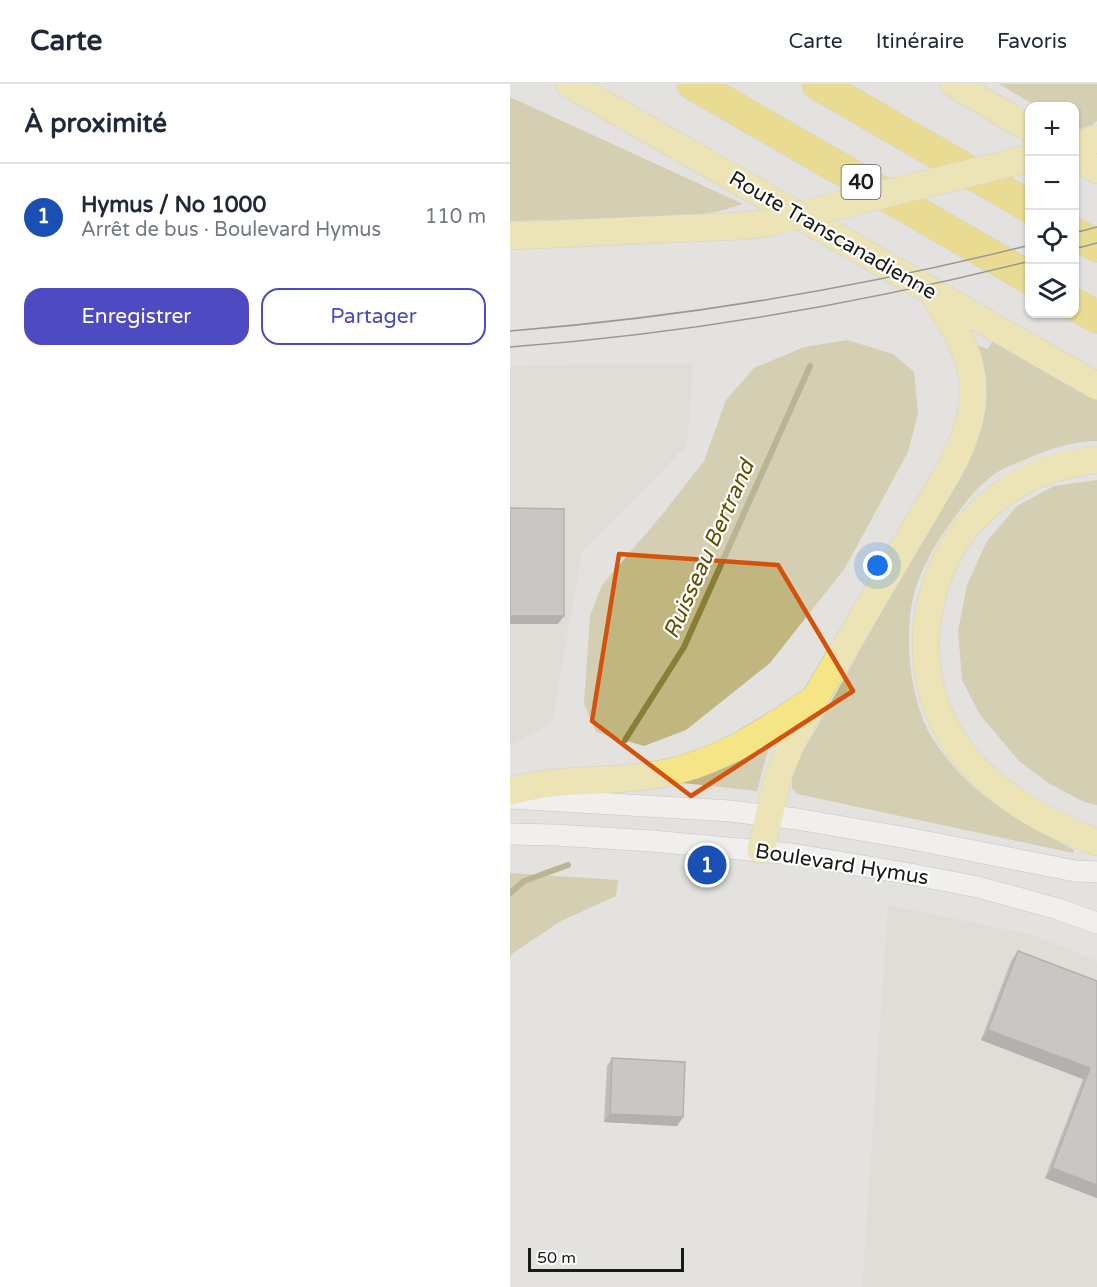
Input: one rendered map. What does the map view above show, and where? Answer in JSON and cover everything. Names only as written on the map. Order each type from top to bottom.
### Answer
[{"type":"highway","name":"40","points":[[693,84],[1025,276]]},
{"type":"highway","points":[[819,84],[1025,205]]},
{"type":"highway","points":[[1079,236],[1097,246]]},
{"type":"highway","points":[[1079,307],[1097,317]]},
{"type":"main road","name":"Route Transcanadienne","points":[[569,84],[1097,386]]},
{"type":"main road","points":[[954,84],[1025,127]]},
{"type":"main road","points":[[1079,144],[1097,139]]},
{"type":"main road","points":[[510,236],[766,223],[1025,159]]},
{"type":"main road","points":[[1079,159],[1097,170]]},
{"type":"main road","points":[[761,850],[783,761],[815,698],[950,469],[969,425],[972,405],[970,368],[960,340],[932,291]]},
{"type":"main road","points":[[1097,460],[1071,464],[1030,477],[998,496],[962,532],[941,568],[933,592],[925,644],[928,673],[936,705],[949,732],[967,758],[991,782],[1020,804],[1050,822],[1097,842]]},
{"type":"main road","points":[[510,791],[548,783],[643,777],[684,768],[740,746],[815,698]]},
{"type":"street","name":"Boulevard Hymus","points":[[510,798],[703,809],[797,819],[1075,871],[1097,872]]},
{"type":"street","name":"Boulevard Hymus","points":[[510,834],[761,850],[978,887],[1058,909],[1097,923]]},
{"type":"highlighted area","points":[[619,554],[778,565],[853,691],[691,796],[592,721]]},
{"type":"shaded area","points":[[999,84],[1097,84],[1097,121],[1079,129],[1079,102],[1029,102]]},
{"type":"shaded area","points":[[510,97],[743,204],[720,211],[685,217],[510,221]]},
{"type":"shaded area","points":[[994,339],[1097,399],[1097,441],[1080,442],[1055,448],[1008,467],[982,484],[965,503],[938,540],[918,581],[910,617],[912,677],[921,715],[928,731],[962,776],[991,801],[1023,822],[1074,850],[1073,853],[797,794],[792,788],[795,766],[965,463],[976,345],[988,349]]},
{"type":"shaded area","points":[[847,340],[893,354],[914,372],[918,413],[908,452],[845,568],[770,663],[686,730],[644,746],[596,732],[584,704],[590,616],[602,585],[704,461],[726,400],[754,368],[804,347]]},
{"type":"shaded area","points":[[693,363],[687,445],[582,552],[552,723],[510,745],[510,366]]},
{"type":"shaded area","points":[[1097,480],[1097,805],[1084,802],[1050,784],[1019,761],[980,715],[962,680],[958,631],[967,585],[987,541],[1017,506],[1054,486]]},
{"type":"shaded area","points":[[772,735],[757,791],[664,781]]},
{"type":"shaded area","points":[[510,873],[618,880],[616,896],[561,921],[510,957]]},
{"type":"shaded area","points":[[888,905],[1032,935],[1097,961],[1097,1287],[862,1287]]},
{"type":"building","points":[[510,508],[564,509],[564,616],[510,616]]},
{"type":"building","points":[[1018,951],[1097,981],[1097,1185],[1052,1168],[1090,1068],[988,1030]]},
{"type":"building","points":[[612,1058],[685,1062],[683,1117],[610,1114]]},
{"type":"waterway","name":"Ruisseau Bertrand","points":[[625,740],[684,647],[810,366]]},
{"type":"waterway","name":"Ruisseau Bertrand","points":[[510,893],[524,881],[568,865]]},
{"type":"tram line","points":[[1079,232],[1097,227]]},
{"type":"tram line","points":[[1079,248],[1097,243]]},
{"type":"tram line","points":[[510,331],[641,318],[772,299],[901,275],[1025,246]]},
{"type":"tram line","points":[[510,347],[641,334],[772,315],[901,291],[1025,262]]},
{"type":"place","name":"Hymus / No 1000","points":[[707,865]]}]
